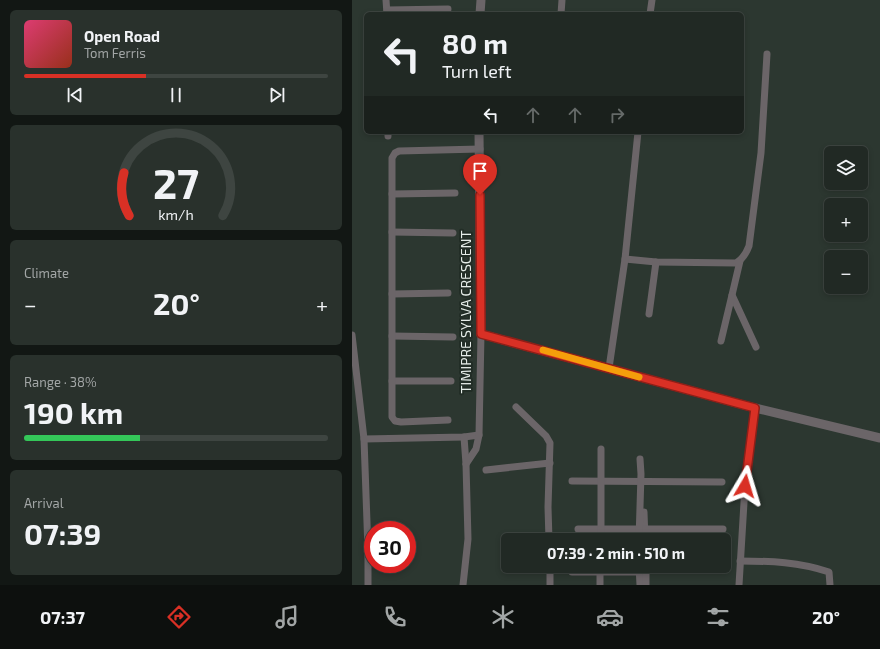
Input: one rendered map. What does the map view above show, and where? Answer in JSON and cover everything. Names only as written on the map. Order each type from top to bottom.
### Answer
[{"type":"street","points":[[386,0],[387,12],[448,9]]},
{"type":"street","points":[[480,12],[481,0]]},
{"type":"street","points":[[561,12],[562,0]]},
{"type":"street","points":[[650,12],[652,0]]},
{"type":"street","points":[[721,341],[740,261],[745,255],[749,246],[761,153],[767,54]]},
{"type":"street","name":"TIMIPRE SYLVA CRESCENT","points":[[466,464],[476,449],[479,435],[481,334],[479,134]]},
{"type":"street","points":[[609,368],[625,259],[638,134]]},
{"type":"street","points":[[448,420],[401,422],[395,421],[392,417],[392,158],[394,153],[398,152],[480,149]]},
{"type":"street","points":[[392,194],[455,193]]},
{"type":"street","points":[[392,232],[453,233]]},
{"type":"street","points":[[625,259],[656,262],[736,263],[740,261]]},
{"type":"street","points":[[649,314],[656,262]]},
{"type":"street","points":[[392,294],[448,293]]},
{"type":"street","points":[[732,295],[756,347]]},
{"type":"street","points":[[481,334],[755,408],[880,438]]},
{"type":"street","points":[[352,335],[364,439],[368,585]]},
{"type":"street","points":[[392,336],[453,337]]},
{"type":"street","points":[[392,381],[451,381]]},
{"type":"street","points":[[516,406],[546,436],[550,443],[549,533]]},
{"type":"street","points":[[739,585],[745,486],[755,408]]},
{"type":"street","points":[[364,439],[464,437],[479,435]]},
{"type":"street","points":[[463,585],[468,539],[464,437]]},
{"type":"street","points":[[601,449],[601,533]]},
{"type":"street","points":[[640,459],[642,479],[641,533]]},
{"type":"street","points":[[486,470],[550,463]]},
{"type":"street","points":[[572,481],[642,479],[722,482]]},
{"type":"street","points":[[578,529],[723,529]]},
{"type":"street","points":[[642,529],[643,533]]},
{"type":"street","points":[[740,561],[776,561],[810,566],[829,572],[830,585]]},
{"type":"street","points":[[550,573],[550,585]]},
{"type":"street","points":[[600,573],[600,585]]},
{"type":"street","points":[[639,573],[640,585]]},
{"type":"street","points":[[646,573],[646,585]]},
{"type":"slow traffic","points":[[543,350],[639,377]]},
{"type":"route","points":[[480,195],[481,334],[755,408],[745,486]]}]
